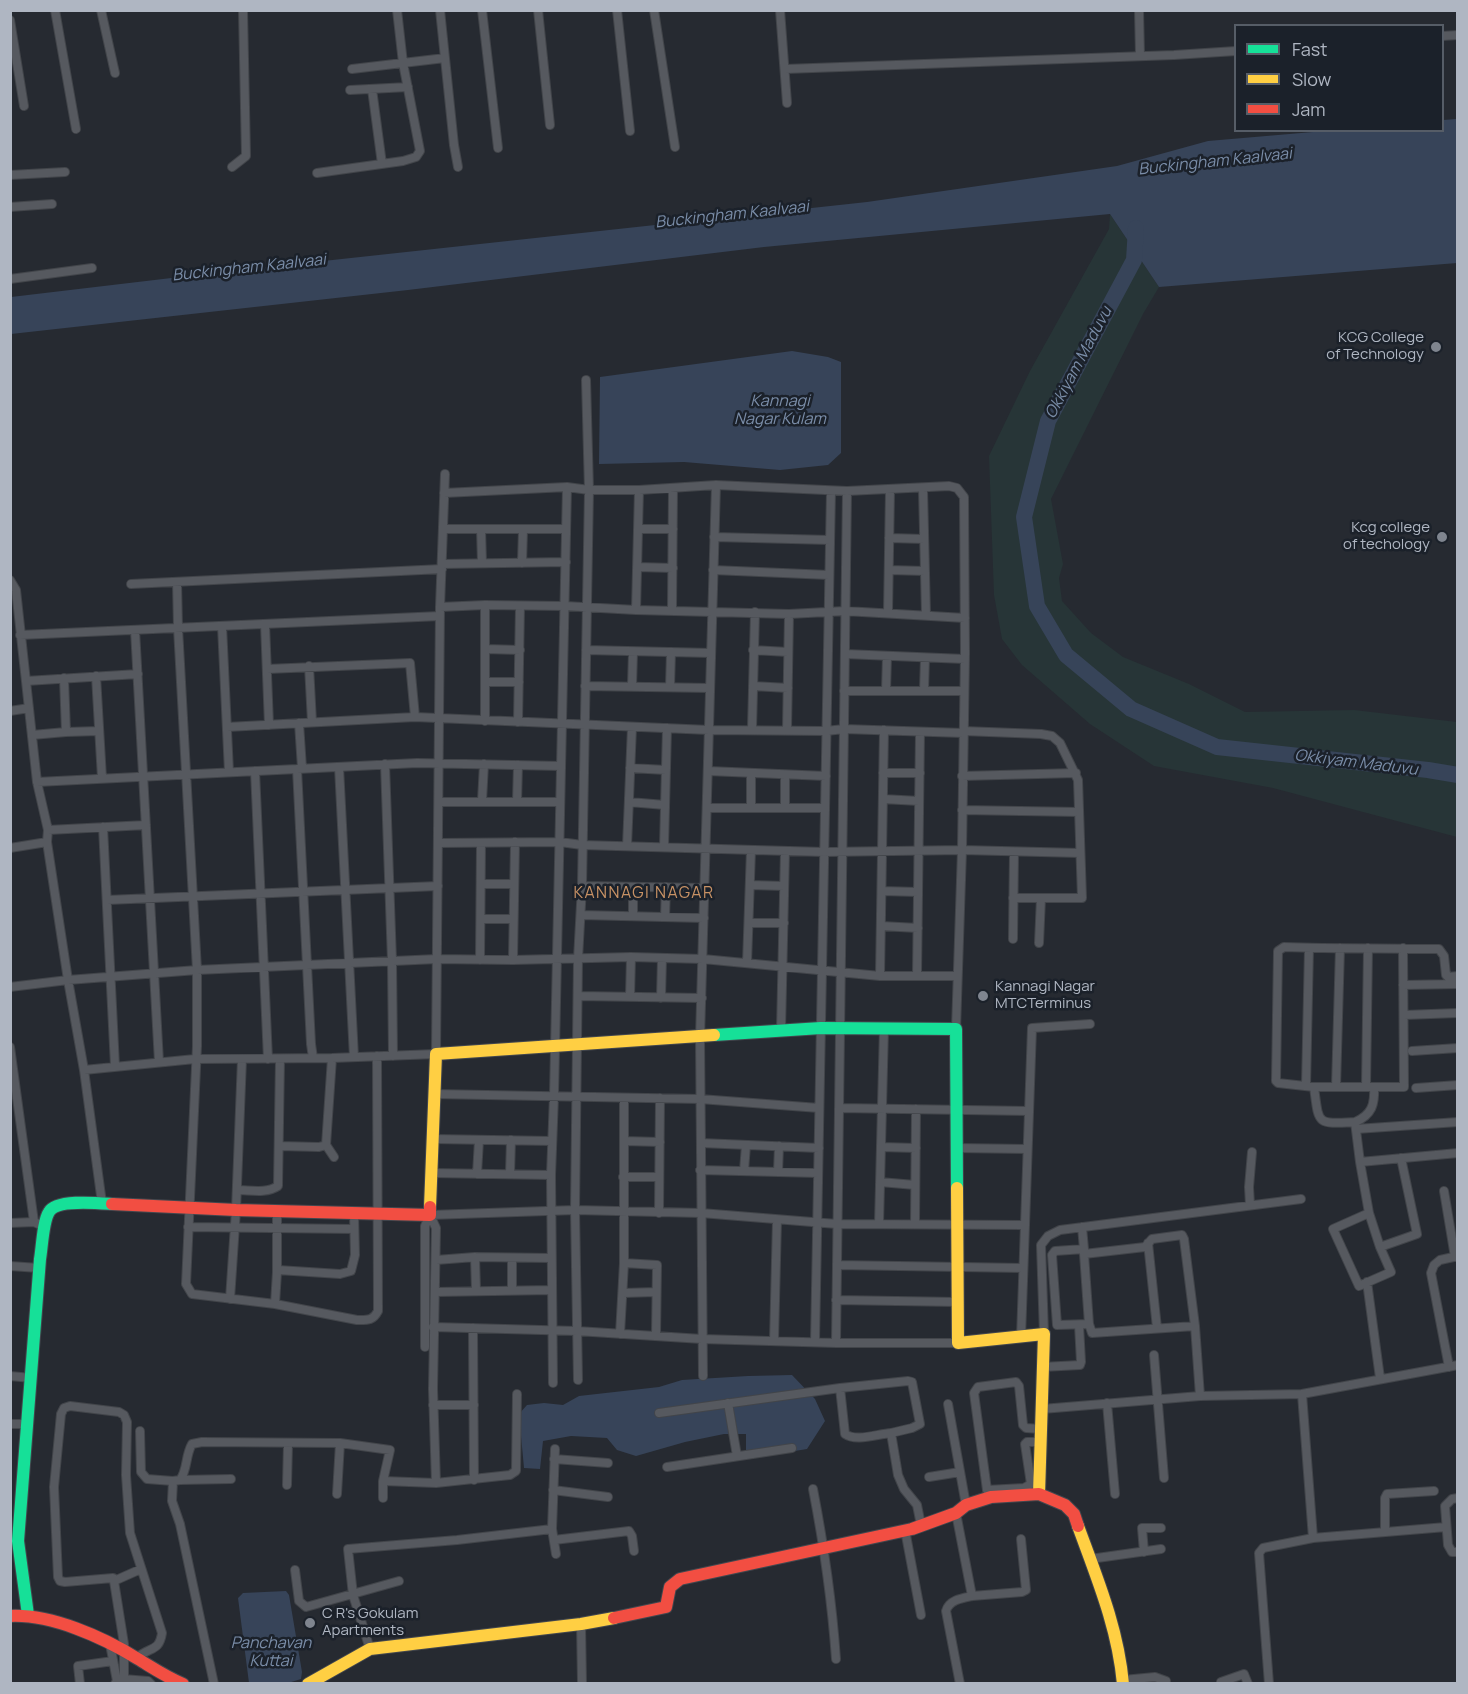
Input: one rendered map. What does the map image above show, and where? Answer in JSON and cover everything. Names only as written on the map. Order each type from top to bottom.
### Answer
[{"type":"street","points":[[55,10],[76,129]]},
{"type":"street","points":[[101,10],[115,73]]},
{"type":"street","points":[[232,167],[246,156],[243,10]]},
{"type":"street","points":[[317,173],[403,161],[416,157],[420,151],[403,63],[397,10]]},
{"type":"street","points":[[440,10],[458,167]]},
{"type":"street","points":[[483,10],[498,148]]},
{"type":"street","points":[[538,10],[550,125]]},
{"type":"street","points":[[617,10],[630,131]]},
{"type":"street","points":[[654,10],[675,147]]},
{"type":"street","points":[[780,10],[788,103]]},
{"type":"street","points":[[1138,10],[1140,56]]},
{"type":"street","points":[[10,20],[24,106]]},
{"type":"street","points":[[785,69],[1174,56],[1234,51]]},
{"type":"street","points":[[352,69],[445,58]]},
{"type":"street","points":[[350,90],[408,87]]},
{"type":"street","points":[[372,89],[382,164]]},
{"type":"street","points":[[10,175],[65,172]]},
{"type":"street","points":[[10,207],[52,204]]},
{"type":"street","points":[[10,279],[92,268]]},
{"type":"street","points":[[578,1380],[575,1210],[579,1044],[578,959],[582,886],[589,490],[586,380]]},
{"type":"street","points":[[425,1347],[425,1226],[429,1215],[432,1173],[436,1054],[440,611],[445,474]]},
{"type":"street","points":[[444,493],[567,487],[589,490],[639,490],[716,485],[847,491],[949,486],[957,488],[964,497],[962,850],[956,976],[958,1343]]},
{"type":"street","points":[[703,1376],[700,1038],[716,485]]},
{"type":"street","points":[[553,1383],[551,1175],[558,959],[567,487]]},
{"type":"street","points":[[672,611],[673,488]]},
{"type":"street","points":[[923,489],[926,615]]},
{"type":"street","points":[[636,610],[639,490]]},
{"type":"street","points":[[888,613],[890,490]]},
{"type":"street","points":[[815,1342],[831,491]]},
{"type":"street","points":[[836,1343],[847,491]]},
{"type":"street","points":[[443,529],[566,529]]},
{"type":"street","points":[[482,529],[482,563]]},
{"type":"street","points":[[638,529],[673,529]]},
{"type":"street","points":[[522,563],[523,530]]},
{"type":"street","points":[[714,537],[830,540]]},
{"type":"street","points":[[889,538],[924,539]]},
{"type":"street","points":[[131,584],[482,563],[566,562]]},
{"type":"street","points":[[637,567],[673,568]]},
{"type":"street","points":[[713,570],[829,575]]},
{"type":"street","points":[[889,570],[925,571]]},
{"type":"street","points":[[10,580],[15,590],[38,782],[48,830],[47,842],[84,1070],[102,1203]]},
{"type":"street","points":[[177,582],[196,970],[195,1059],[186,1284],[192,1294],[275,1304],[357,1320],[368,1320],[375,1317],[378,1311],[377,1056]]},
{"type":"street","points":[[20,635],[265,624],[440,611],[484,605],[789,614],[845,611],[965,618]]},
{"type":"street","points":[[484,605],[485,721]]},
{"type":"street","points":[[518,722],[520,606]]},
{"type":"street","points":[[752,729],[755,612]]},
{"type":"street","points":[[787,730],[789,614]]},
{"type":"street","points":[[265,624],[269,725]]},
{"type":"street","points":[[222,626],[229,772]]},
{"type":"street","points":[[135,630],[159,1062]]},
{"type":"street","points":[[485,649],[519,650]]},
{"type":"street","points":[[586,650],[711,653]]},
{"type":"street","points":[[753,650],[788,652]]},
{"type":"street","points":[[632,686],[633,652]]},
{"type":"street","points":[[670,687],[671,652]]},
{"type":"street","points":[[845,654],[964,660]]},
{"type":"street","points":[[886,691],[887,656]]},
{"type":"street","points":[[924,691],[925,658]]},
{"type":"street","points":[[267,669],[410,663],[415,717]]},
{"type":"street","points":[[309,666],[312,722]]},
{"type":"street","points":[[26,681],[138,674]]},
{"type":"street","points":[[96,676],[102,778]]},
{"type":"street","points":[[64,678],[66,732]]},
{"type":"street","points":[[485,681],[519,682]]},
{"type":"street","points":[[585,686],[710,688]]},
{"type":"street","points":[[753,687],[788,688]]},
{"type":"street","points":[[844,691],[964,691]]},
{"type":"street","points":[[10,711],[29,708]]},
{"type":"street","points":[[227,727],[415,717],[709,730],[826,731],[844,729],[1052,736],[1060,743],[1076,773],[1079,787],[1082,898],[1013,898]]},
{"type":"street","points":[[299,723],[303,892],[313,1058]]},
{"type":"street","points":[[627,846],[632,727]]},
{"type":"street","points":[[664,847],[667,728]]},
{"type":"street","points":[[880,976],[884,730]]},
{"type":"street","points":[[32,735],[99,731]]},
{"type":"street","points":[[917,976],[920,732]]},
{"type":"street","points":[[38,782],[439,763],[561,766]]},
{"type":"street","points":[[482,801],[484,764]]},
{"type":"street","points":[[385,765],[393,1056]]},
{"type":"street","points":[[517,802],[519,765]]},
{"type":"street","points":[[339,767],[354,1057]]},
{"type":"street","points":[[630,768],[666,770]]},
{"type":"street","points":[[255,771],[268,1059]]},
{"type":"street","points":[[708,771],[825,776]]},
{"type":"street","points":[[883,772],[920,773]]},
{"type":"street","points":[[751,773],[751,808]]},
{"type":"street","points":[[962,776],[1076,773]]},
{"type":"street","points":[[785,775],[785,808]]},
{"type":"street","points":[[883,800],[919,801]]},
{"type":"street","points":[[439,802],[560,802]]},
{"type":"street","points":[[629,802],[665,805]]},
{"type":"street","points":[[707,808],[825,808]]},
{"type":"street","points":[[962,810],[1079,813]]},
{"type":"street","points":[[48,830],[146,825]]},
{"type":"street","points":[[103,827],[115,1066]]},
{"type":"street","points":[[10,848],[47,842]]},
{"type":"street","points":[[513,960],[514,842]]},
{"type":"street","points":[[438,843],[560,842],[582,845],[824,852],[962,850],[1080,854]]},
{"type":"street","points":[[480,960],[481,843]]},
{"type":"street","points":[[747,963],[751,850]]},
{"type":"street","points":[[781,1030],[785,851]]},
{"type":"street","points":[[1013,939],[1014,852]]},
{"type":"street","points":[[481,884],[514,884]]},
{"type":"street","points":[[750,885],[784,885]]},
{"type":"street","points":[[107,900],[438,886]]},
{"type":"street","points":[[582,886],[705,888]]},
{"type":"street","points":[[633,887],[633,916]]},
{"type":"street","points":[[665,917],[666,887]]},
{"type":"street","points":[[882,891],[918,892]]},
{"type":"street","points":[[1039,943],[1041,898]]},
{"type":"street","points":[[581,915],[704,918]]},
{"type":"street","points":[[481,919],[513,919]]},
{"type":"street","points":[[748,923],[784,923]]},
{"type":"street","points":[[881,926],[918,928]]},
{"type":"street","points":[[1403,948],[1404,1087],[1310,1087],[1278,1083],[1275,1076],[1278,951],[1284,947],[1309,948],[1403,948],[1439,949],[1444,956],[1446,975],[1448,977],[1458,976]]},
{"type":"street","points":[[1309,948],[1310,1087],[1320,1119],[1326,1124],[1356,1125],[1458,1122]]},
{"type":"street","points":[[1336,1087],[1340,948]]},
{"type":"street","points":[[1356,1125],[1372,1109],[1375,1100],[1370,1087],[1368,948]]},
{"type":"street","points":[[10,987],[110,976],[196,970],[437,959],[631,957],[703,959],[880,976],[956,976]]},
{"type":"street","points":[[630,997],[631,957]]},
{"type":"street","points":[[661,998],[662,958]]},
{"type":"street","points":[[1403,985],[1458,984]]},
{"type":"street","points":[[578,996],[702,998]]},
{"type":"street","points":[[1404,1015],[1458,1013]]},
{"type":"street","points":[[1021,1337],[1032,1028],[1090,1024]]},
{"type":"street","points":[[84,1070],[195,1059],[332,1058],[436,1054],[700,1038],[821,1028],[956,1029]]},
{"type":"street","points":[[879,1224],[884,1028]]},
{"type":"street","points":[[10,1047],[39,1224],[39,1268],[32,1378],[18,1541],[28,1615]]},
{"type":"street","points":[[1412,1051],[1458,1048]]},
{"type":"street","points":[[332,1058],[326,1145],[334,1157]]},
{"type":"street","points":[[230,1299],[242,1059]]},
{"type":"street","points":[[237,1190],[273,1190],[278,1186],[280,1059]]},
{"type":"street","points":[[1416,1088],[1458,1085]]},
{"type":"street","points":[[434,1094],[700,1099],[819,1108]]},
{"type":"street","points":[[620,1334],[624,1263],[624,1098]]},
{"type":"street","points":[[659,1213],[660,1098]]},
{"type":"street","points":[[839,1108],[1029,1112]]},
{"type":"street","points":[[915,1224],[916,1109]]},
{"type":"street","points":[[1356,1125],[1369,1213],[1391,1272],[1359,1286],[1333,1229],[1369,1213]]},
{"type":"street","points":[[433,1138],[552,1141]]},
{"type":"street","points":[[477,1173],[479,1140]]},
{"type":"street","points":[[510,1174],[511,1140]]},
{"type":"street","points":[[624,1141],[660,1142]]},
{"type":"street","points":[[700,1143],[819,1148]]},
{"type":"street","points":[[279,1146],[319,1147],[326,1145]]},
{"type":"street","points":[[744,1171],[746,1145]]},
{"type":"street","points":[[778,1172],[779,1146]]},
{"type":"street","points":[[881,1147],[916,1148]]},
{"type":"street","points":[[956,1148],[1027,1149]]},
{"type":"street","points":[[1250,1205],[1252,1152]]},
{"type":"street","points":[[1360,1162],[1458,1153]]},
{"type":"street","points":[[1380,1247],[1417,1234],[1401,1158]]},
{"type":"street","points":[[700,1170],[818,1173]]},
{"type":"street","points":[[432,1173],[551,1175]]},
{"type":"street","points":[[623,1177],[659,1177]]},
{"type":"street","points":[[880,1182],[915,1185]]},
{"type":"street","points":[[1042,1408],[1200,1396],[1302,1394],[1453,1366],[1431,1274],[1434,1265],[1440,1260],[1456,1256],[1444,1191]]},
{"type":"street","points":[[1039,1494],[1044,1334],[1041,1245],[1048,1236],[1060,1230],[1301,1199]]},
{"type":"street","points":[[39,1224],[54,1207],[62,1204],[102,1203],[378,1215],[575,1210],[701,1213],[837,1224],[1024,1226]]},
{"type":"street","points":[[275,1304],[278,1270],[277,1211]]},
{"type":"street","points":[[278,1270],[340,1274],[351,1271],[355,1255],[354,1214]]},
{"type":"street","points":[[429,1215],[436,1228],[436,1292],[433,1328],[436,1483]]},
{"type":"street","points":[[774,1341],[777,1220]]},
{"type":"street","points":[[10,1223],[39,1224]]},
{"type":"street","points":[[188,1227],[278,1230],[354,1229]]},
{"type":"street","points":[[1082,1227],[1089,1324],[1092,1333],[1195,1326]]},
{"type":"street","points":[[1089,1324],[1057,1325],[1052,1255],[1055,1251],[1145,1247],[1152,1239],[1182,1235],[1195,1326],[1200,1396]]},
{"type":"street","points":[[1148,1243],[1158,1328]]},
{"type":"street","points":[[436,1260],[475,1257],[551,1258]]},
{"type":"street","points":[[475,1257],[476,1290]]},
{"type":"street","points":[[512,1258],[512,1290]]},
{"type":"street","points":[[624,1263],[657,1265],[656,1336]]},
{"type":"street","points":[[837,1265],[1023,1268]]},
{"type":"street","points":[[10,1266],[39,1268]]},
{"type":"street","points":[[1367,1282],[1380,1378]]},
{"type":"street","points":[[436,1292],[551,1290]]},
{"type":"street","points":[[623,1293],[656,1292]]},
{"type":"street","points":[[836,1300],[957,1302]]},
{"type":"street","points":[[1042,1367],[1080,1365],[1079,1325]]},
{"type":"street","points":[[433,1328],[552,1330],[702,1339],[836,1343],[958,1343],[1044,1334]]},
{"type":"street","points":[[473,1328],[474,1480]]},
{"type":"street","points":[[1154,1355],[1164,1478]]},
{"type":"street","points":[[10,1376],[32,1378]]},
{"type":"street","points":[[659,1413],[840,1388],[908,1381],[912,1382],[920,1424],[891,1433],[855,1438],[848,1436],[845,1434],[840,1388]]},
{"type":"street","points":[[1016,1382],[1019,1386],[1025,1444],[1031,1484],[1024,1488],[987,1490],[974,1393],[978,1387],[1016,1382]]},
{"type":"street","points":[[383,1481],[436,1483],[510,1475],[516,1471],[517,1394]]},
{"type":"street","points":[[1302,1394],[1313,1538]]},
{"type":"street","points":[[1107,1403],[1115,1494]]},
{"type":"street","points":[[728,1404],[736,1456]]},
{"type":"street","points":[[948,1404],[960,1472],[961,1509],[972,1596]]},
{"type":"street","points":[[433,1405],[474,1405]]},
{"type":"street","points":[[137,1658],[160,1643],[162,1633],[130,1533],[126,1475],[127,1422],[124,1415],[119,1412],[70,1406],[64,1408],[61,1414],[54,1487],[58,1577],[60,1581],[65,1582],[113,1578],[124,1644],[123,1681],[151,1683]]},
{"type":"street","points":[[10,1424],[28,1424]]},
{"type":"street","points":[[1023,1425],[1026,1428],[1041,1429]]},
{"type":"street","points":[[140,1431],[141,1472],[147,1479],[177,1481],[231,1479]]},
{"type":"street","points":[[891,1433],[898,1475],[904,1489],[917,1505],[921,1525]]},
{"type":"street","points":[[213,1683],[182,1535],[172,1501],[177,1481],[186,1473],[187,1452],[192,1444],[202,1442],[340,1443],[390,1449],[383,1481],[383,1498]]},
{"type":"street","points":[[1025,1444],[1041,1442]]},
{"type":"street","points":[[337,1494],[340,1443]]},
{"type":"street","points":[[287,1485],[288,1444]]},
{"type":"street","points":[[667,1467],[792,1448]]},
{"type":"street","points":[[555,1449],[552,1529],[556,1554]]},
{"type":"street","points":[[554,1459],[608,1463]]},
{"type":"street","points":[[928,1477],[960,1472]]},
{"type":"street","points":[[813,1489],[832,1607],[836,1659]]},
{"type":"street","points":[[553,1490],[608,1497]]},
{"type":"street","points":[[1385,1532],[1387,1494],[1434,1491]]},
{"type":"street","points":[[308,1683],[370,1649],[581,1624],[662,1609],[666,1607],[668,1586],[681,1579],[905,1530],[991,1497],[1039,1494],[1065,1505],[1074,1514],[1115,1628],[1122,1659],[1123,1682],[1155,1677],[1166,1681]]},
{"type":"street","points":[[1458,1498],[1452,1499],[1445,1506],[1448,1545],[1452,1552],[1458,1552]]},
{"type":"street","points":[[1269,1683],[1259,1553],[1267,1546],[1313,1538],[1446,1527]]},
{"type":"street","points":[[1144,1552],[1142,1528],[1161,1528]]},
{"type":"street","points":[[370,1649],[353,1595],[348,1550],[552,1529]]},
{"type":"street","points":[[905,1530],[921,1616]]},
{"type":"street","points":[[554,1540],[629,1531],[634,1551]]},
{"type":"street","points":[[960,1683],[946,1611],[948,1605],[953,1601],[972,1596],[1026,1590],[1021,1539]]},
{"type":"street","points":[[1090,1559],[1161,1549]]},
{"type":"street","points":[[114,1581],[141,1569]]},
{"type":"street","points":[[295,1570],[299,1601],[306,1607],[399,1581]]},
{"type":"street","points":[[10,1616],[28,1615],[89,1633],[137,1658],[163,1676],[183,1683]]},
{"type":"street","points":[[581,1624],[582,1683]]},
{"type":"street","points":[[111,1644],[117,1681],[115,1683]]},
{"type":"street","points":[[80,1683],[78,1666],[113,1661]]},
{"type":"street","points":[[1221,1682],[1244,1674],[1248,1683]]},
{"type":"shaded area","points":[[1110,214],[1159,287],[1143,314],[1051,499],[1063,564],[1059,578],[1062,601],[1091,633],[1123,657],[1189,684],[1245,712],[1354,710],[1457,722],[1457,837],[1273,788],[1154,766],[1090,724],[1022,665],[1002,639],[994,595],[989,456],[1030,371],[1109,229]]},
{"type":"water","name":"Buckingham Kaalvaai","points":[[1457,119],[1457,263],[1159,287],[1110,214],[764,247],[408,290],[11,334],[11,297],[867,202],[1117,166],[1208,141],[1313,132],[1444,132],[1444,120]]},
{"type":"water","name":"Kannagi Nagar Kulam","points":[[792,351],[828,357],[841,362],[841,453],[828,465],[780,470],[684,462],[599,464],[600,377]]},
{"type":"water","points":[[792,1375],[815,1399],[825,1421],[807,1449],[746,1459],[746,1434],[724,1434],[636,1456],[617,1450],[607,1438],[571,1436],[543,1441],[540,1469],[524,1468],[519,1414],[527,1405],[544,1403],[563,1405],[579,1396],[659,1387],[682,1380]]},
{"type":"water","name":"Panchavan Kuttai","points":[[286,1591],[289,1595],[302,1672],[301,1679],[288,1683],[249,1683],[238,1598],[243,1593]]},
{"type":"waterway","name":"Okkiyam Maduvu","points":[[1136,228],[1134,260],[1048,421],[1024,517],[1037,606],[1066,655],[1131,709],[1217,747],[1458,775]]},
{"type":"traffic: fast","points":[[714,1035],[821,1028],[956,1029],[957,1188]]},
{"type":"traffic: fast","points":[[28,1615],[18,1541],[44,1228],[49,1212],[60,1205],[68,1203],[112,1204]]},
{"type":"traffic: slow","points":[[430,1207],[436,1054],[714,1035]]},
{"type":"traffic: slow","points":[[957,1188],[958,1343],[1044,1334],[1039,1494]]},
{"type":"traffic: slow","points":[[1078,1526],[1112,1623],[1123,1684]]},
{"type":"traffic: slow","points":[[308,1684],[370,1649],[614,1618]]},
{"type":"traffic: jam","points":[[112,1204],[430,1215],[430,1207]]},
{"type":"traffic: jam","points":[[614,1618],[666,1607],[670,1587],[680,1579],[912,1529],[956,1513],[966,1505],[991,1497],[1039,1494],[1065,1505],[1074,1514],[1078,1526]]},
{"type":"traffic: jam","points":[[10,1616],[26,1616],[76,1628],[109,1643],[183,1684]]},
{"type":"place","name":"KCG College of Technology","points":[[1436,347]]},
{"type":"place","name":"Kcg college of techology","points":[[1442,537]]},
{"type":"place","name":"Kannagi Nagar MTCTerminus","points":[[983,996]]},
{"type":"place","name":"C R's Gokulam Apartments","points":[[310,1623]]},
{"type":"district","name":"KANNAGI NAGAR","points":[[644,894]]}]
